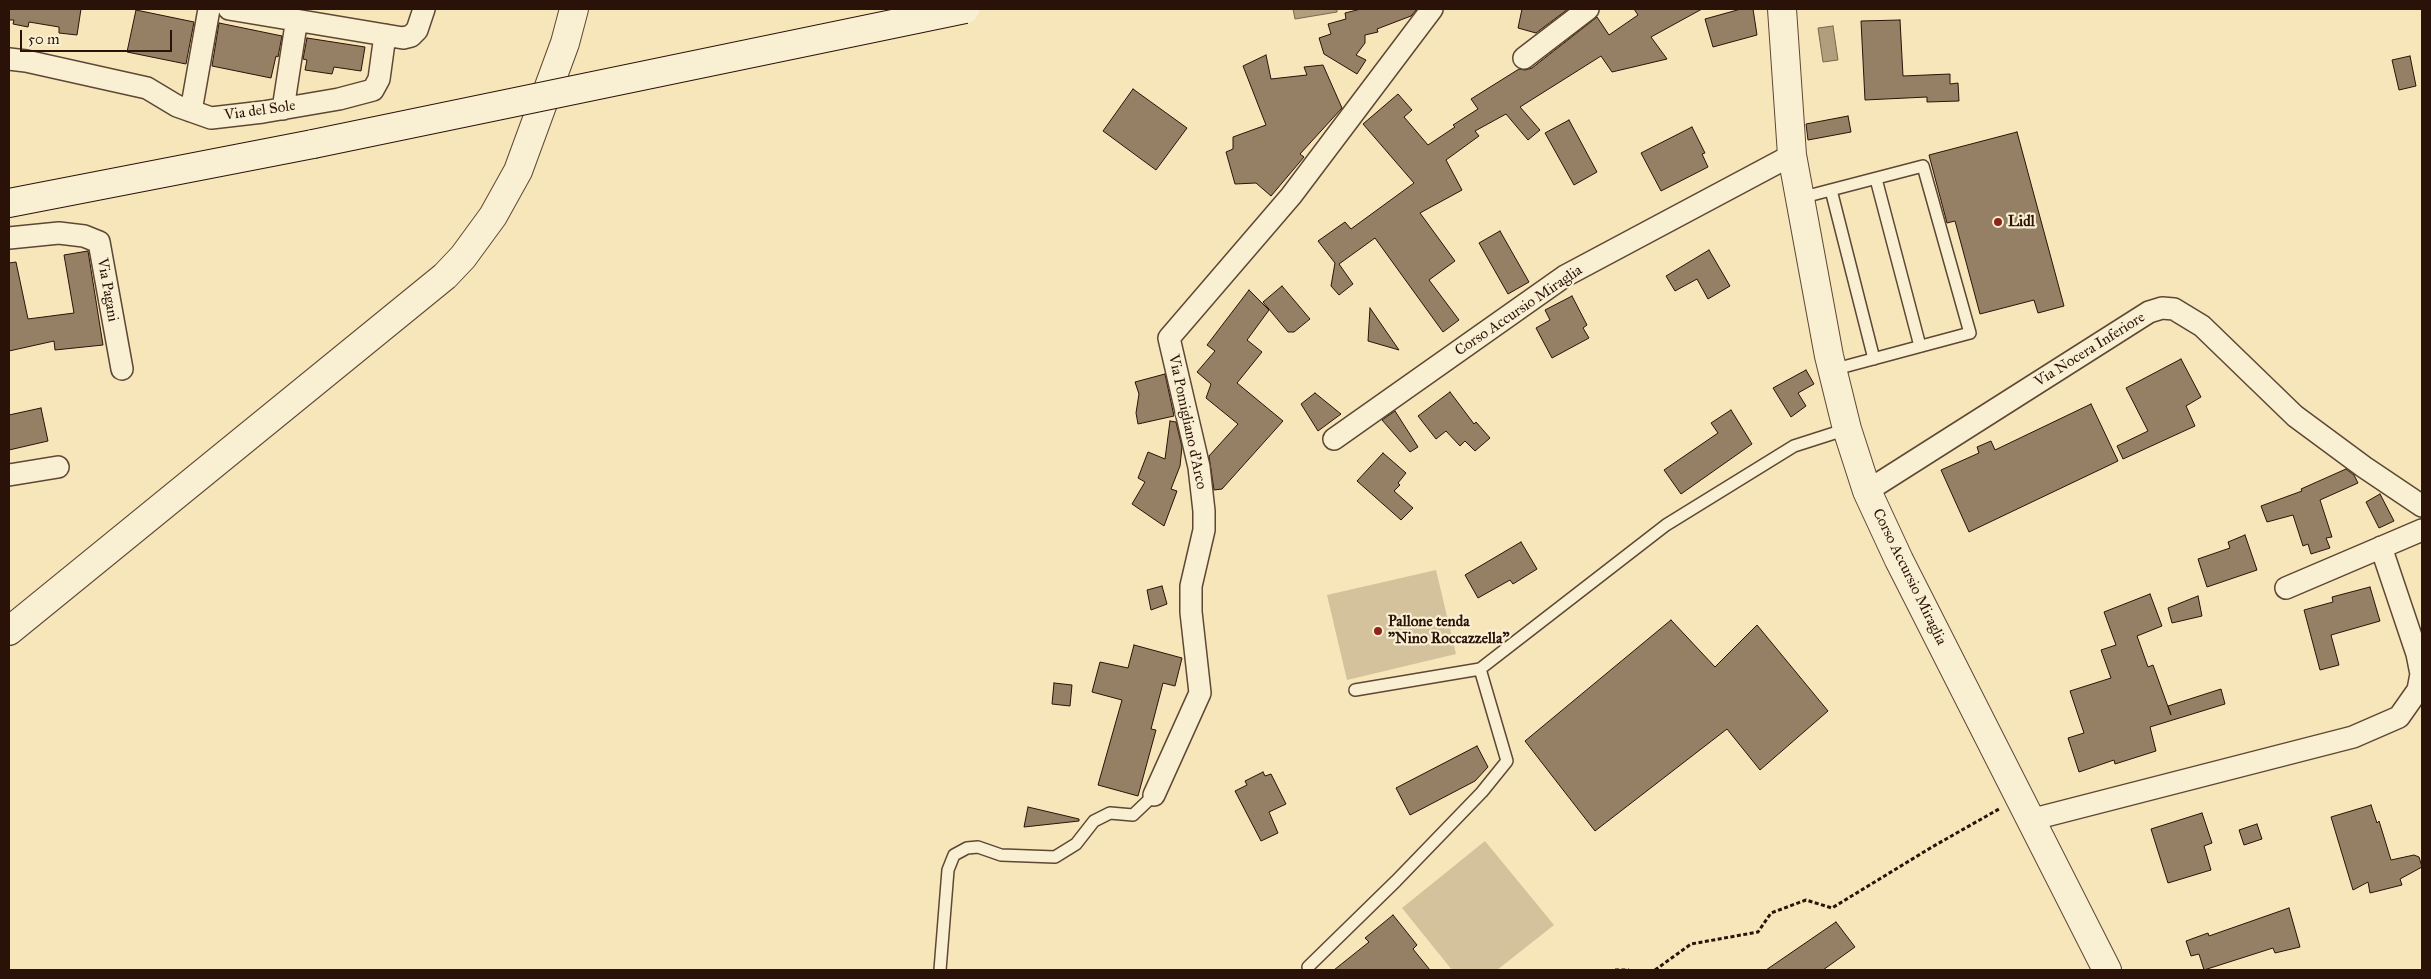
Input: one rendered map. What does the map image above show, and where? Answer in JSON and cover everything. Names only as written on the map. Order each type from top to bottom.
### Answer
[{"type":"street","points":[[191,111],[210,9]]},
{"type":"street","points":[[229,9],[392,37],[411,36],[417,30],[424,9]]},
{"type":"street","points":[[9,631],[445,276],[463,257],[493,216],[518,171],[565,44],[574,9]]},
{"type":"street","points":[[9,203],[313,144],[965,9]]},
{"type":"street","name":"Via Pomigliano d'Arco","points":[[1154,795],[1200,693],[1190,612],[1191,594],[1204,530],[1204,510],[1199,467],[1169,338],[1291,196],[1432,9]]},
{"type":"street","points":[[1524,58],[1588,9]]},
{"type":"street","name":"Corso Accursio Miraglia","points":[[1782,9],[1792,155],[1832,370],[1847,429],[1867,491],[1899,560],[2107,970]]},
{"type":"street","points":[[283,108],[290,19]]},
{"type":"street","name":"Via del Sole","points":[[9,59],[26,61],[146,88],[177,106],[211,118],[339,99],[373,90],[379,79],[392,37]]},
{"type":"street","name":"Corso Accursio Miraglia","points":[[1334,439],[1565,276],[1792,155]]},
{"type":"street","name":"Via Pagani","points":[[9,238],[59,233],[84,236],[98,242],[122,369]]},
{"type":"street","name":"Via Nocera Inferiore","points":[[1867,491],[2149,312],[2162,308],[2174,309],[2202,326],[2295,416],[2364,467],[2422,506]]},
{"type":"street","points":[[9,475],[58,467]]},
{"type":"street","points":[[2286,588],[2422,530]]},
{"type":"street","points":[[2025,809],[2353,737],[2399,717],[2418,690],[2421,674],[2417,654],[2381,547]]},
{"type":"lane","points":[[1800,198],[1923,166],[1970,333],[1832,370]]},
{"type":"lane","points":[[1876,179],[1920,346]]},
{"type":"lane","points":[[1831,190],[1874,358]]},
{"type":"lane","points":[[1355,690],[1480,669],[1666,525],[1794,446],[1847,429]]},
{"type":"lane","points":[[1308,967],[1396,881],[1482,792],[1508,761],[1480,669]]},
{"type":"lane","points":[[940,970],[948,870],[954,855],[968,848],[978,847],[1001,855],[1055,857],[1076,844],[1094,821],[1110,813],[1133,815],[1154,795]]},
{"type":"path","points":[[1655,970],[1691,944],[1758,932],[1771,913],[1806,900],[1832,908],[1932,847],[2025,809]]},
{"type":"path","points":[[1615,970],[1629,970]]},
{"type":"shaded area","points":[[1293,9],[1337,9],[1337,12],[1295,19]]},
{"type":"shaded area","points":[[1833,26],[1838,60],[1823,62],[1818,28]]},
{"type":"shaded area","points":[[1436,570],[1456,654],[1347,680],[1327,595]]},
{"type":"shaded area","points":[[1485,841],[1554,925],[1497,970],[1452,970],[1402,908]]},
{"type":"building","points":[[9,9],[81,9],[77,35],[59,33],[59,27],[29,22],[28,27],[13,24],[14,20],[9,20]]},
{"type":"building","points":[[1361,9],[1417,9],[1411,16],[1377,29],[1378,32],[1365,35],[1365,43],[1356,55],[1366,60],[1357,74],[1324,54],[1319,38],[1331,34],[1328,24],[1346,19],[1345,13]]},
{"type":"building","points":[[1522,9],[1568,9],[1536,33],[1518,28]]},
{"type":"building","points":[[1634,9],[1702,9],[1651,37],[1667,59],[1612,72],[1601,56],[1520,107],[1540,130],[1528,140],[1506,114],[1475,131],[1479,136],[1446,160],[1462,190],[1420,213],[1455,261],[1429,280],[1459,320],[1443,332],[1375,238],[1339,264],[1353,284],[1339,295],[1331,286],[1335,263],[1318,241],[1345,222],[1351,229],[1414,183],[1363,124],[1398,94],[1412,110],[1404,117],[1428,145],[1455,127],[1453,125],[1478,109],[1471,99],[1519,69],[1532,68],[1597,17],[1609,35],[1638,15]]},
{"type":"building","points":[[1741,9],[1753,9],[1757,35],[1713,47],[1705,19]]},
{"type":"building","points":[[136,10],[194,22],[186,64],[127,52]]},
{"type":"building","points":[[1900,20],[1903,76],[1950,74],[1950,84],[1958,83],[1959,101],[1927,102],[1927,97],[1865,100],[1861,21]]},
{"type":"building","points":[[219,23],[282,36],[271,78],[212,66]]},
{"type":"building","points":[[307,38],[365,47],[361,71],[334,67],[332,74],[305,70],[307,60],[303,59]]},
{"type":"building","points":[[1266,55],[1271,79],[1307,75],[1304,67],[1323,65],[1342,108],[1300,154],[1304,157],[1271,196],[1256,183],[1235,184],[1226,152],[1233,149],[1233,137],[1266,125],[1243,66]]},
{"type":"building","points":[[2410,56],[2416,86],[2399,90],[2392,60]]},
{"type":"building","points":[[1133,89],[1187,128],[1156,170],[1103,131]]},
{"type":"building","points":[[1848,116],[1851,132],[1808,140],[1806,124]]},
{"type":"building","points":[[1569,120],[1597,172],[1574,185],[1545,133]]},
{"type":"building","points":[[1692,127],[1705,153],[1702,154],[1708,167],[1661,191],[1641,153]]},
{"type":"building","name":"Lidl","points":[[2017,132],[2064,306],[2038,313],[2034,300],[1980,314],[1955,221],[1947,223],[1929,155]]},
{"type":"building","points":[[1500,231],[1529,282],[1508,294],[1479,243]]},
{"type":"building","points":[[1709,250],[1730,286],[1708,299],[1697,279],[1675,291],[1666,276]]},
{"type":"building","points":[[88,251],[103,345],[55,350],[54,341],[9,351],[9,263],[16,262],[28,319],[74,313],[64,255]]},
{"type":"building","points":[[1282,286],[1310,319],[1294,332],[1288,332],[1263,302]]},
{"type":"building","points":[[1249,290],[1269,310],[1247,340],[1262,352],[1237,383],[1283,421],[1222,489],[1214,490],[1209,456],[1238,424],[1206,398],[1211,384],[1197,372],[1215,351],[1207,345]]},
{"type":"building","points":[[1572,296],[1587,325],[1583,328],[1589,338],[1552,358],[1536,328],[1550,320],[1545,310]]},
{"type":"building","points":[[1370,308],[1399,350],[1368,341]]},
{"type":"building","points":[[2181,359],[2201,397],[2186,406],[2195,426],[2123,459],[2117,446],[2148,431],[2126,388]]},
{"type":"building","points":[[1806,370],[1814,384],[1798,393],[1806,406],[1791,417],[1773,388]]},
{"type":"building","points":[[1165,374],[1174,416],[1138,424],[1136,413],[1139,394],[1135,382]]},
{"type":"building","points":[[1450,392],[1474,424],[1476,422],[1490,438],[1475,451],[1465,441],[1460,446],[1446,431],[1436,439],[1418,416]]},
{"type":"building","points":[[1315,393],[1341,414],[1318,431],[1301,404]]},
{"type":"building","points":[[2091,404],[2118,461],[1969,532],[1941,470],[1979,453],[1977,447],[1991,441],[1995,450]]},
{"type":"building","points":[[41,408],[48,441],[9,450],[9,415]]},
{"type":"building","points":[[1731,410],[1752,444],[1681,494],[1664,470],[1718,433],[1711,423]]},
{"type":"building","points":[[1395,411],[1418,447],[1410,452],[1382,420]]},
{"type":"building","points":[[1170,421],[1176,422],[1182,447],[1180,466],[1171,489],[1177,491],[1164,526],[1132,504],[1145,482],[1138,478],[1148,452],[1165,459]]},
{"type":"building","points":[[1383,453],[1406,473],[1398,483],[1400,485],[1394,491],[1413,508],[1401,520],[1357,481]]},
{"type":"building","points":[[2346,469],[2354,475],[2358,483],[2320,500],[2332,537],[2326,538],[2330,548],[2311,554],[2308,544],[2303,546],[2293,515],[2267,522],[2261,506],[2302,491],[2301,489]]},
{"type":"building","points":[[2380,494],[2394,521],[2379,528],[2366,502]]},
{"type":"building","points":[[2245,535],[2257,570],[2207,587],[2198,559],[2230,548],[2228,542]]},
{"type":"building","points":[[1521,542],[1537,569],[1513,584],[1510,580],[1478,598],[1465,575]]},
{"type":"building","points":[[1162,586],[1167,604],[1151,610],[1147,590]]},
{"type":"building","points":[[2370,587],[2380,621],[2331,635],[2339,665],[2320,670],[2304,610],[2333,602],[2332,597]]},
{"type":"building","points":[[2150,594],[2162,626],[2137,636],[2148,667],[2153,665],[2171,715],[2168,706],[2221,689],[2225,704],[2150,727],[2156,751],[2115,764],[2114,760],[2079,772],[2068,738],[2084,733],[2070,691],[2111,678],[2101,650],[2116,645],[2104,612]]},
{"type":"building","points":[[2198,596],[2202,616],[2172,623],[2168,608]]},
{"type":"building","points":[[1671,620],[1715,667],[1757,625],[1828,711],[1760,770],[1727,729],[1595,831],[1525,741]]},
{"type":"building","points":[[1134,645],[1182,658],[1175,686],[1163,683],[1151,729],[1156,730],[1138,796],[1098,785],[1122,700],[1092,692],[1100,662],[1128,668]]},
{"type":"building","points":[[1054,683],[1072,685],[1070,706],[1052,704]]},
{"type":"building","points":[[1477,746],[1488,767],[1475,781],[1410,815],[1396,788]]},
{"type":"building","points":[[1263,772],[1265,776],[1271,774],[1286,804],[1269,812],[1278,833],[1261,841],[1235,791],[1247,785],[1245,781]]},
{"type":"building","points":[[2371,805],[2377,823],[2379,821],[2391,860],[2414,855],[2419,857],[2422,867],[2400,879],[2402,885],[2370,893],[2368,882],[2353,890],[2331,817]]},
{"type":"building","points":[[1028,807],[1079,819],[1079,821],[1024,827]]},
{"type":"building","points":[[2202,813],[2212,843],[2204,846],[2211,870],[2168,883],[2151,829]]},
{"type":"building","points":[[2257,824],[2262,839],[2244,845],[2239,830]]},
{"type":"building","points":[[2289,908],[2300,947],[2275,953],[2273,948],[2204,970],[2199,954],[2191,956],[2186,941],[2208,933],[2209,936]]},
{"type":"building","points":[[1393,915],[1417,945],[1413,949],[1430,970],[1334,970],[1369,942],[1365,938]]},
{"type":"building","points":[[1836,922],[1855,947],[1823,970],[1766,970]]},
{"type":"place","name":"Lidl","points":[[1998,222]]},
{"type":"place","name":"Pallone tenda \"Nino Roccazzella\"","points":[[1378,631]]}]
